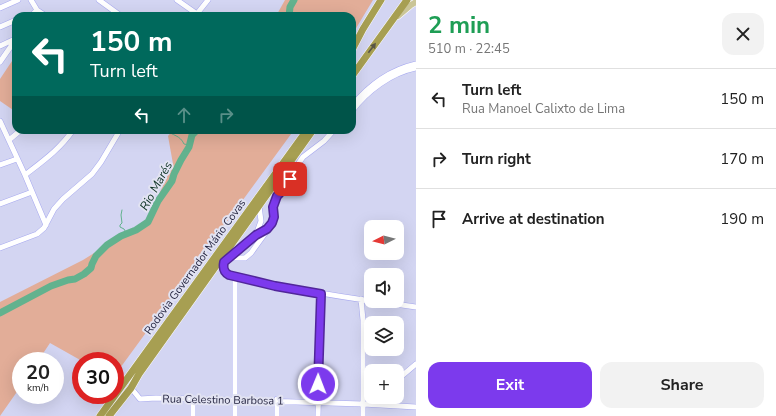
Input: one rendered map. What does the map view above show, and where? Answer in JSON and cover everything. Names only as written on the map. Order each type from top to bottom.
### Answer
[{"type":"highway","points":[[356,42],[362,29],[381,0]]},
{"type":"highway","points":[[356,71],[407,0]]},
{"type":"highway","name":"Rodovia Governador Mário Covas","points":[[100,416],[304,134]]},
{"type":"highway","name":"Rodovia Governador Mário Covas","points":[[109,416],[310,134]]},
{"type":"main road","points":[[392,22],[416,2]]},
{"type":"street","points":[[0,8],[18,0]]},
{"type":"street","points":[[31,0],[34,12]]},
{"type":"street","points":[[99,0],[116,12]]},
{"type":"street","points":[[177,0],[192,12]]},
{"type":"street","points":[[198,12],[208,0]]},
{"type":"street","points":[[0,27],[12,22]]},
{"type":"street","points":[[0,46],[12,41]]},
{"type":"street","points":[[0,62],[12,45]]},
{"type":"street","points":[[356,102],[380,80],[396,70],[416,64]]},
{"type":"street","points":[[356,106],[363,98],[381,83],[402,72],[416,68]]},
{"type":"street","points":[[0,124],[25,175],[46,225]]},
{"type":"street","points":[[9,140],[16,134]]},
{"type":"street","points":[[25,175],[62,145],[70,134]]},
{"type":"street","points":[[0,248],[37,234],[44,228],[54,210],[63,199],[92,174],[118,134]]},
{"type":"street","points":[[230,258],[247,257],[272,223],[274,217],[273,207],[278,193],[286,181],[303,158],[330,134]]},
{"type":"street","points":[[277,196],[308,156],[329,142],[335,134]]},
{"type":"street","points":[[0,165],[17,159]]},
{"type":"street","points":[[0,204],[32,192]]},
{"type":"street","points":[[256,235],[261,221],[259,206]]},
{"type":"street","points":[[261,221],[272,223]]},
{"type":"street","points":[[214,270],[256,235],[267,229]]},
{"type":"street","points":[[224,262],[223,268],[229,275],[275,286],[364,300]]},
{"type":"street","points":[[235,276],[236,416]]},
{"type":"street","points":[[318,416],[321,294]]},
{"type":"street","points":[[361,299],[363,320],[363,416]]},
{"type":"street","points":[[404,305],[416,306]]},
{"type":"street","points":[[404,374],[416,364]]},
{"type":"street","name":"Rua Celestino Barbosa 1","points":[[130,388],[140,399],[277,400],[416,407]]},
{"type":"street","points":[[193,400],[193,416]]},
{"type":"street","points":[[277,400],[277,416]]},
{"type":"shaded area","points":[[285,0],[373,0],[356,28],[356,12],[278,12]]},
{"type":"shaded area","points":[[12,61],[12,109],[0,101],[0,79]]},
{"type":"shaded area","points":[[170,134],[291,134],[124,363],[124,352],[72,352],[72,355],[50,343],[44,352],[12,352],[12,399],[0,416],[0,302],[83,260],[147,220],[173,164],[168,136]]},
{"type":"waterway","name":"Rio Marés","points":[[289,12],[290,7],[294,0]]},
{"type":"waterway","points":[[173,134],[178,137],[184,144],[189,145]]},
{"type":"waterway","name":"Rio Marés","points":[[0,313],[51,286],[75,279],[84,274],[91,268],[96,256],[107,245],[148,222],[158,201],[172,181],[174,174],[189,147],[193,134]]},
{"type":"waterway","points":[[122,210],[122,223],[120,227],[124,229],[127,234]]},
{"type":"route","points":[[290,179],[277,196],[273,207],[274,221],[267,229],[256,235],[224,262],[223,268],[229,275],[275,286],[321,294],[318,384]]}]
